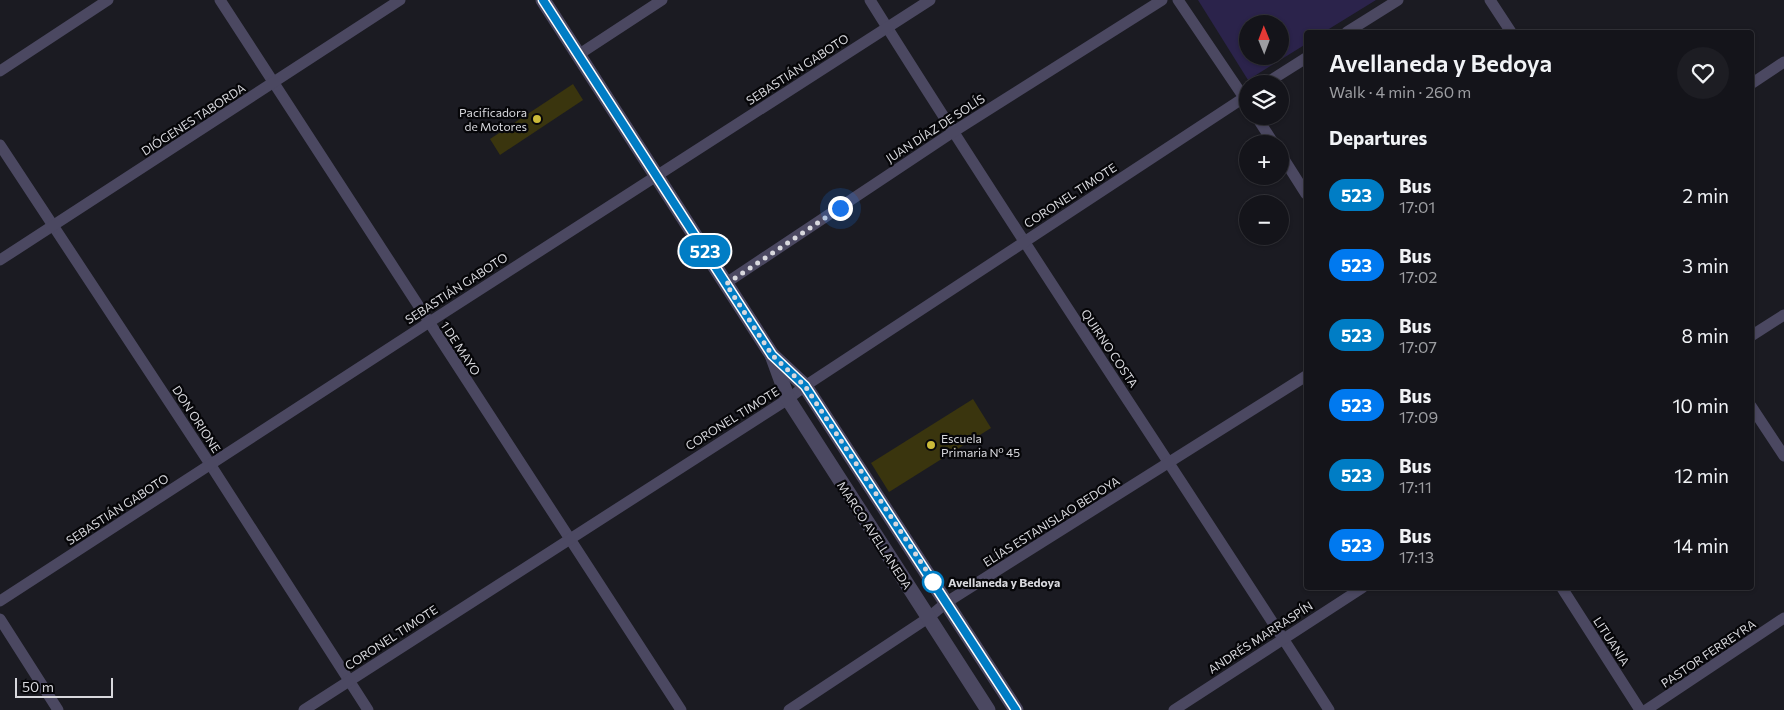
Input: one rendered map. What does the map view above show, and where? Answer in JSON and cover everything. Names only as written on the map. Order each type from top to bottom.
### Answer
[{"type":"street","points":[[0,70],[108,0]]},
{"type":"street","name":"1 DE MAYO","points":[[220,0],[681,710]]},
{"type":"street","name":"DIÓGENES TABORDA","points":[[0,260],[400,0]]},
{"type":"street","name":"MARCO AVELLANEDA","points":[[543,0],[772,355],[788,399],[988,710]]},
{"type":"street","points":[[578,55],[662,0]]},
{"type":"street","name":"QUIRNO COSTA","points":[[870,0],[1023,242],[1170,463],[1329,710]]},
{"type":"street","name":"SEBASTIÁN GABOTO","points":[[0,601],[930,0]]},
{"type":"street","name":"JUAN DÍAZ DE SOLÍS","points":[[726,284],[953,132],[1162,0]]},
{"type":"street","points":[[1178,0],[1239,89]]},
{"type":"street","points":[[1350,30],[1398,0]]},
{"type":"street","points":[[1490,0],[1510,30]]},
{"type":"street","points":[[1280,75],[1304,59]]},
{"type":"street","points":[[1754,82],[1784,62]]},
{"type":"street","name":"CORONEL TIMOTE","points":[[304,710],[788,399],[1023,242],[1239,103]]},
{"type":"street","name":"DON ORIONE","points":[[0,145],[210,464],[368,710]]},
{"type":"street","points":[[1289,167],[1304,191]]},
{"type":"street","points":[[1754,334],[1784,315]]},
{"type":"street","name":"MARCO AVELLANEDA","points":[[772,355],[805,386],[1016,710]]},
{"type":"street","name":"ELÍAS ESTANISLAO BEDOYA","points":[[789,710],[928,618],[947,602],[1304,377]]},
{"type":"street","points":[[1754,411],[1784,456]]},
{"type":"street","name":"ANDRÉS MARRASPÍN","points":[[1174,710],[1359,590]]},
{"type":"street","name":"LITUANIA","points":[[1563,590],[1640,710]]},
{"type":"street","name":"PASTOR FERREYRA","points":[[1646,710],[1784,618]]},
{"type":"street","points":[[0,619],[58,710]]},
{"type":"shaded area","points":[[1198,0],[1376,0],[1327,30],[1304,30],[1304,45],[1289,55],[1289,15],[1239,15],[1239,65],[1272,65],[1256,75],[1245,75]]},
{"type":"building","name":"Pacificadora de Motores","points":[[573,84],[583,100],[500,155],[490,139]]},
{"type":"building","name":"Escuela Primaria Nº 45","points":[[973,399],[991,428],[889,492],[871,463]]},
{"type":"bus line","name":"523","points":[[543,0],[772,355],[794,373],[805,386],[1016,710]]},
{"type":"place","name":"Pacificadora de Motores","points":[[537,119]]},
{"type":"place","name":"Escuela Primaria Nº 45","points":[[931,445]]},
{"type":"place","name":"Avellaneda y Bedoya","points":[[933,582]]},
{"type":"route","points":[[840,208],[726,284],[772,355],[794,373],[805,386],[936,585],[933,582]]}]
